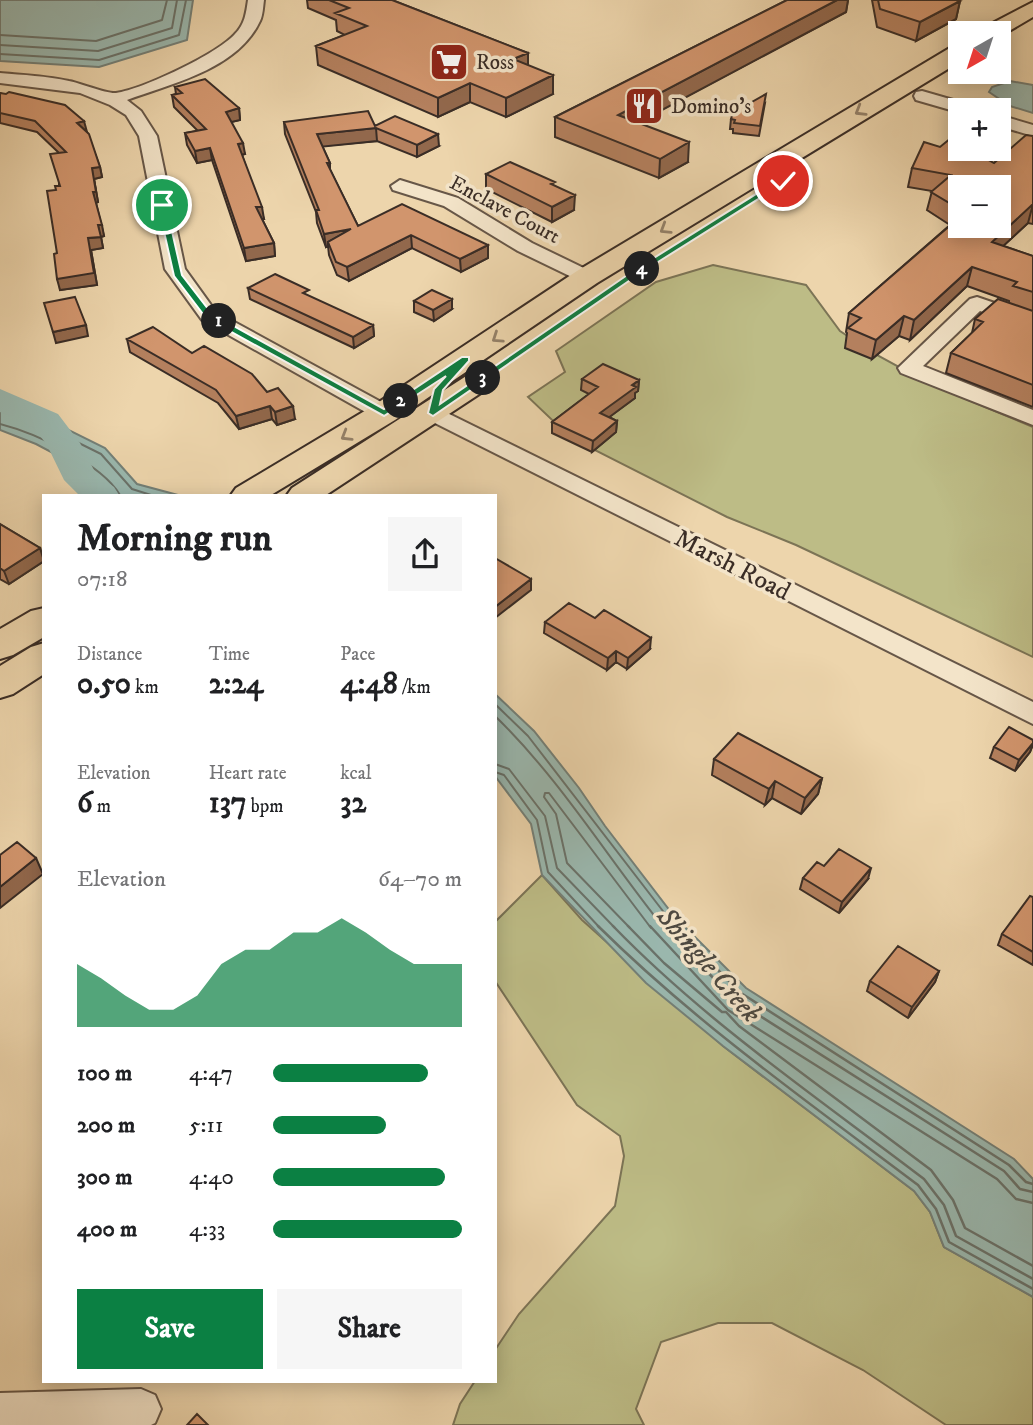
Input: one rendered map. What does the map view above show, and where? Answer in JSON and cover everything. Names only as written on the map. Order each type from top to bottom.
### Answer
[{"type":"main road","points":[[1011,21],[1033,8]]},
{"type":"main road","points":[[1012,39],[1033,26]]},
{"type":"main road","points":[[306,494],[433,413],[671,249],[910,92],[948,61]]},
{"type":"main road","points":[[250,494],[384,413],[587,277],[910,92],[948,76]]},
{"type":"main road","points":[[433,413],[439,389],[466,359]]},
{"type":"main road","points":[[363,458],[381,434],[385,424],[384,413]]},
{"type":"main road","points":[[0,646],[42,621]]},
{"type":"main road","points":[[0,684],[42,657]]},
{"type":"street","points":[[112,100],[228,50],[254,23],[256,0]]},
{"type":"street","points":[[0,78],[75,88],[112,100],[135,115],[148,136],[175,269],[209,316],[384,413]]},
{"type":"street","points":[[910,92],[948,104]]},
{"type":"street","points":[[1011,124],[1033,131]]},
{"type":"street","name":"Enclave Court","points":[[400,186],[451,202],[524,247],[587,277]]},
{"type":"street","points":[[1033,323],[977,303],[909,368],[1033,418]]},
{"type":"street","name":"Marsh Road","points":[[433,413],[1033,714]]},
{"type":"street","points":[[0,1413],[141,1409]]},
{"type":"shaded area","points":[[713,265],[806,285],[840,331],[875,354],[930,384],[1033,427],[1033,657],[796,545],[727,517],[571,438],[528,397],[565,372],[556,351],[656,282]]},
{"type":"shaded area","points":[[542,875],[582,920],[723,1046],[914,1191],[930,1212],[944,1247],[1033,1297],[1033,1425],[946,1425],[863,1370],[772,1323],[718,1323],[661,1342],[636,1409],[644,1425],[453,1425],[460,1404],[474,1383],[497,1383],[497,1347],[519,1314],[615,1206],[624,1156],[620,1136],[577,1105],[497,984],[497,920]]},
{"type":"water","points":[[0,0],[193,0],[187,40],[99,67],[0,61]]},
{"type":"water","points":[[1012,81],[1033,85],[1033,113],[1011,106],[1011,98],[998,98],[989,92],[992,87],[1012,84]]},
{"type":"water","points":[[0,396],[105,448],[137,484],[174,494],[116,494],[72,463],[36,444],[0,430]]},
{"type":"water","points":[[497,696],[534,731],[674,916],[746,988],[1014,1159],[1033,1179],[1033,1297],[944,1247],[930,1212],[914,1191],[723,1046],[646,983],[542,875],[531,824],[497,779]]},
{"type":"building","points":[[329,0],[392,0],[528,53],[513,59],[553,75],[506,98],[470,83],[438,98],[316,46],[367,26],[335,13],[349,8]]},
{"type":"building","points":[[787,0],[837,0],[618,115],[689,142],[660,159],[555,117]]},
{"type":"building","points":[[878,0],[960,1],[920,22],[880,9]]},
{"type":"building","points":[[205,79],[239,108],[226,112],[243,143],[238,144],[262,207],[256,207],[274,243],[244,248],[210,148],[195,151],[185,133],[206,129],[172,95],[182,93],[175,87]]},
{"type":"building","points":[[9,92],[65,105],[84,121],[77,123],[89,134],[100,167],[92,168],[96,192],[93,192],[102,225],[98,225],[101,237],[88,238],[94,273],[57,279],[54,254],[57,253],[47,191],[56,190],[55,186],[60,186],[50,154],[66,152],[35,121],[0,113],[0,93]]},
{"type":"building","points":[[766,94],[760,126],[734,123],[735,120],[731,119],[736,102],[750,103]]},
{"type":"building","points":[[368,111],[375,126],[395,116],[438,134],[417,145],[376,128],[317,134],[330,163],[327,163],[358,226],[402,204],[488,245],[460,259],[411,235],[347,267],[336,262],[328,242],[351,229],[324,234],[316,210],[319,210],[284,122]]},
{"type":"building","points":[[1026,135],[1033,136],[1033,204],[1011,224],[1011,175],[951,175],[912,168],[924,142],[940,147],[948,140],[948,161],[1011,161],[1011,148]]},
{"type":"building","points":[[510,162],[555,182],[551,184],[575,195],[552,207],[486,174]]},
{"type":"building","points":[[948,178],[948,202],[931,192]]},
{"type":"building","points":[[948,227],[948,238],[996,238],[992,242],[1033,256],[1033,292],[1013,286],[1017,282],[972,267],[914,320],[904,316],[876,340],[848,328],[861,318],[849,313]]},
{"type":"building","points":[[275,274],[309,290],[303,293],[373,325],[353,337],[248,288]]},
{"type":"building","points":[[432,290],[452,299],[433,310],[414,301]]},
{"type":"building","points":[[75,297],[86,325],[53,332],[44,303]]},
{"type":"building","points":[[998,299],[1033,311],[1033,385],[951,353],[983,322],[975,319]]},
{"type":"building","points":[[153,327],[192,353],[204,346],[252,374],[267,392],[278,388],[293,406],[275,412],[270,406],[236,416],[216,390],[127,339]]},
{"type":"building","points":[[603,364],[639,380],[632,385],[636,387],[600,413],[617,421],[593,441],[552,422],[598,387],[582,379]]},
{"type":"building","points":[[0,524],[40,548],[4,571],[0,568]]},
{"type":"building","points":[[497,559],[531,579],[497,605]]},
{"type":"building","points":[[569,603],[595,618],[604,610],[651,638],[628,658],[616,651],[608,658],[545,622]]},
{"type":"building","points":[[1009,727],[1033,740],[1019,760],[994,747]]},
{"type":"building","points":[[738,733],[822,778],[805,798],[775,781],[769,789],[714,759]]},
{"type":"building","points":[[17,842],[36,858],[0,887],[0,855]]},
{"type":"building","points":[[839,849],[871,868],[842,902],[803,878],[817,862],[824,866]]},
{"type":"building","points":[[1030,896],[1033,897],[1033,952],[1002,934]]},
{"type":"building","points":[[898,946],[939,971],[912,1007],[870,981]]},
{"type":"building","points":[[197,1414],[208,1425],[187,1425]]},
{"type":"waterway","name":"Shingle Creek","points":[[0,399],[46,421],[63,443],[82,480],[100,494]]},
{"type":"place","name":"Ross","points":[[449,62]]},
{"type":"place","name":"Domino's","points":[[644,106]]},
{"type":"route","points":[[162,205],[175,269],[209,316],[384,413],[466,359],[439,389],[433,413],[636,272],[783,181]]}]
